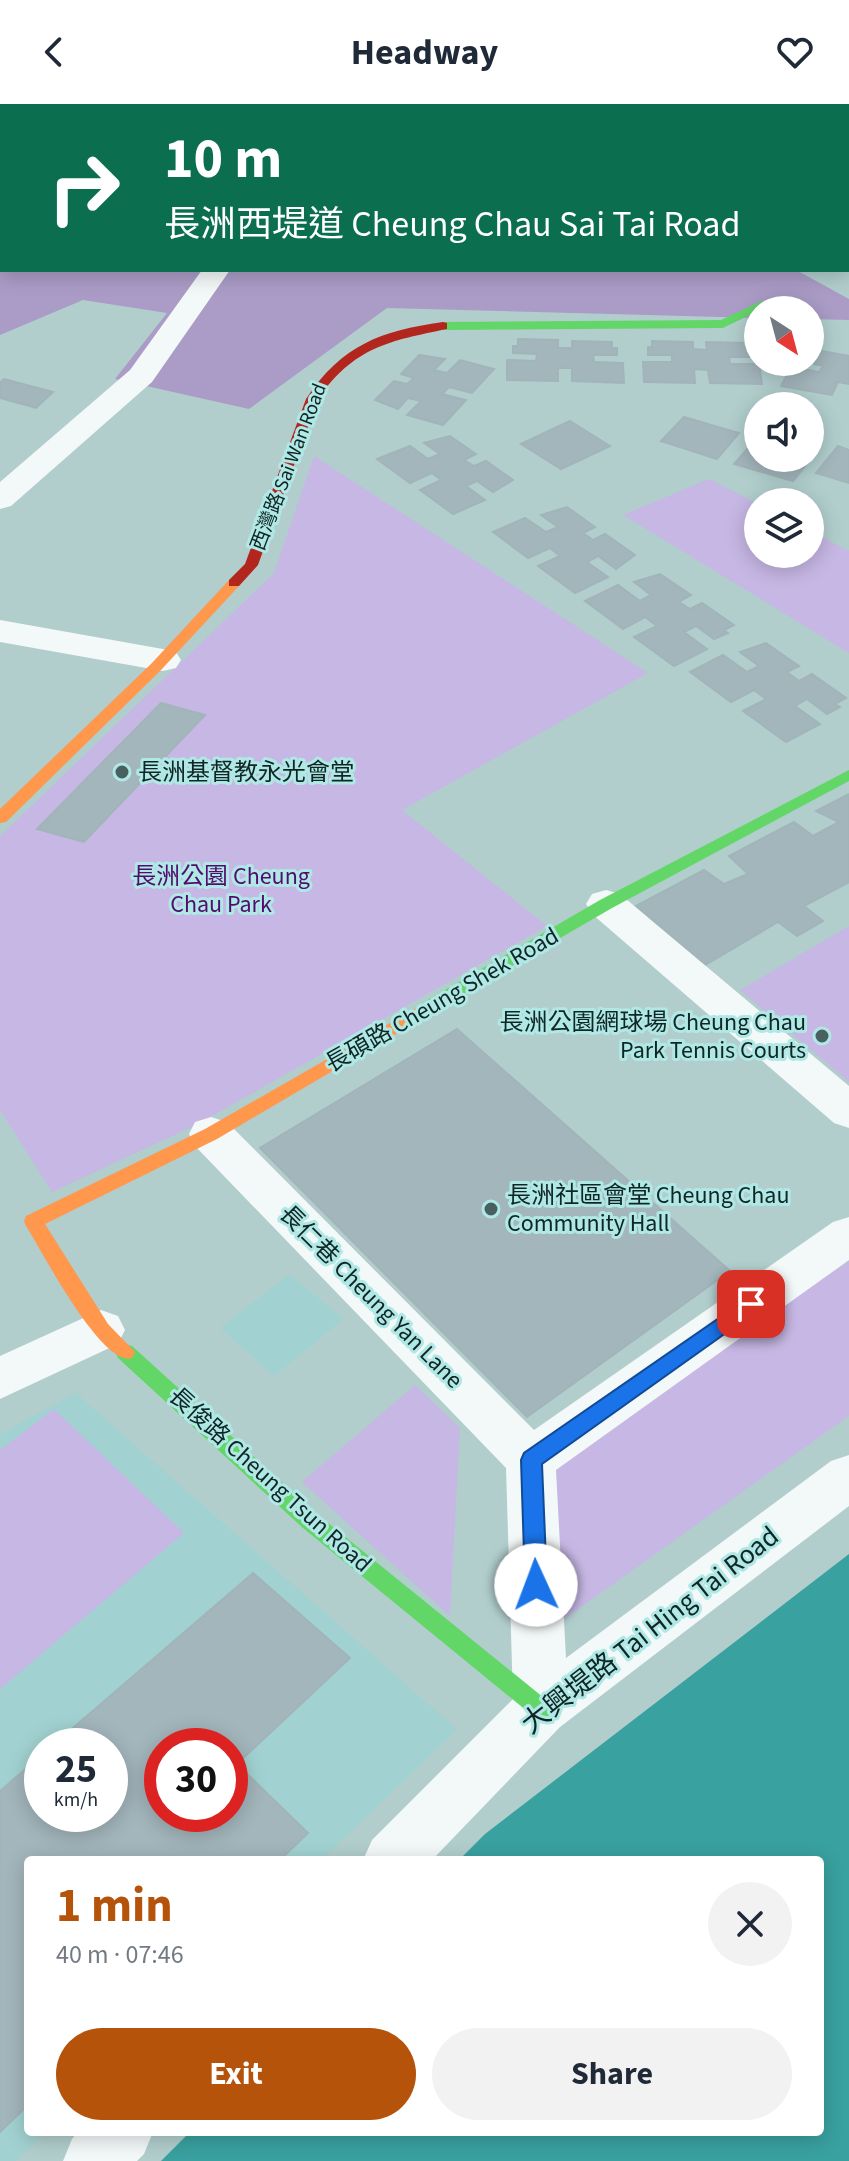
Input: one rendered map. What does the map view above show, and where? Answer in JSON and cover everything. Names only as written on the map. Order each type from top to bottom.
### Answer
[{"type":"street","points":[[0,499],[141,376],[215,272]]},
{"type":"street","name":"西灣路 Sai Wan Road","points":[[0,818],[163,660],[251,565],[321,380],[337,362],[360,348],[388,337],[454,325],[723,324],[744,314]]},
{"type":"street","points":[[0,631],[163,660]]},
{"type":"street","name":"長碩路 Cheung Shek Road","points":[[33,1221],[211,1134],[606,904],[849,775]]},
{"type":"street","points":[[606,904],[849,1111]]},
{"type":"street","name":"長仁巷 Cheung Yan Lane","points":[[211,1134],[531,1460]]},
{"type":"street","name":"長俊路 Cheung Tsun Road","points":[[33,1221],[101,1330],[310,1521],[541,1709]]},
{"type":"street","points":[[541,1709],[531,1460],[849,1235]]},
{"type":"street","points":[[0,1379],[101,1330]]},
{"type":"street","name":"大興堤路 Tai Hing Tai Road","points":[[396,1856],[541,1709],[849,1477]]},
{"type":"street","points":[[94,2161],[118,2136]]},
{"type":"shaded area","points":[[0,272],[800,272],[849,299],[849,320],[824,319],[824,296],[744,296],[744,318],[387,308],[249,409],[115,379],[167,313],[83,300],[0,335]]},
{"type":"shaded area","points":[[289,1274],[344,1319],[274,1376],[220,1328]]},
{"type":"shaded area","points":[[76,1393],[457,1729],[326,1856],[24,1856],[24,2136],[41,2136],[16,2161],[0,2161],[0,1434]]},
{"type":"green space","name":"長洲公園 Cheung Chau Park","points":[[314,456],[648,673],[402,810],[547,926],[198,1124],[52,1192],[0,1110],[0,836],[274,573]]},
{"type":"green space","points":[[709,479],[744,497],[744,568],[824,568],[824,538],[849,551],[849,653],[623,515]]},
{"type":"green space","name":"長洲公園網球場 Cheung Chau Park Tennis Courts","points":[[849,926],[849,1082],[740,990]]},
{"type":"green space","points":[[849,1261],[849,1416],[550,1629],[552,1460]]},
{"type":"green space","points":[[415,1385],[460,1428],[450,1616],[302,1482]]},
{"type":"green space","points":[[54,1409],[184,1533],[0,1689],[0,1450]]},
{"type":"water","points":[[849,1554],[849,2161],[161,2161],[186,2136],[824,2136],[824,1856],[463,1856],[485,1834]]},
{"type":"building","points":[[518,339],[558,340],[558,348],[572,348],[572,341],[612,342],[612,348],[617,348],[617,355],[593,355],[594,362],[623,363],[624,383],[572,381],[572,368],[558,368],[558,381],[507,380],[507,360],[536,361],[537,354],[513,353]]},
{"type":"building","points":[[652,341],[693,342],[693,349],[707,350],[706,342],[744,343],[744,357],[729,357],[730,364],[744,364],[744,376],[761,376],[762,384],[710,383],[708,370],[694,369],[695,383],[644,382],[643,362],[672,362],[672,355],[648,355],[648,347],[652,347]]},
{"type":"building","points":[[824,351],[849,356],[849,384],[838,382],[832,395],[781,386],[786,376],[824,376]]},
{"type":"building","points":[[419,355],[445,359],[434,370],[447,373],[460,360],[494,369],[472,393],[449,387],[442,394],[466,400],[443,425],[407,415],[421,401],[408,398],[398,409],[375,400],[394,381],[407,384],[414,378],[401,374]]},
{"type":"building","points":[[4,379],[53,392],[36,408],[0,398],[0,383]]},
{"type":"building","points":[[684,417],[739,433],[717,459],[661,441]]},
{"type":"building","points":[[570,421],[610,446],[561,469],[521,444]]},
{"type":"building","points":[[450,436],[476,454],[464,460],[474,466],[486,461],[513,480],[493,492],[477,481],[466,486],[485,500],[453,514],[420,490],[441,480],[432,473],[410,483],[377,459],[410,446],[428,459],[440,454],[424,443]]},
{"type":"building","points":[[838,446],[849,450],[849,483],[816,473],[824,472],[824,463]]},
{"type":"building","points":[[744,453],[744,467],[734,464]]},
{"type":"building","points":[[762,472],[800,472],[793,481]]},
{"type":"building","points":[[567,507],[595,527],[583,533],[593,540],[605,534],[635,555],[616,569],[598,556],[587,562],[608,577],[575,593],[538,566],[560,556],[550,548],[528,558],[493,532],[525,518],[546,532],[558,527],[541,515]]},
{"type":"building","points":[[660,574],[691,595],[679,602],[690,609],[702,603],[734,625],[724,630],[728,633],[714,639],[696,626],[684,632],[707,649],[674,666],[634,637],[657,626],[645,617],[623,629],[585,601],[618,585],[640,601],[651,595],[634,582]]},
{"type":"building","points":[[766,643],[799,666],[787,672],[799,681],[812,674],[846,698],[835,704],[840,707],[827,714],[807,699],[795,706],[820,724],[786,742],[743,711],[766,699],[754,690],[731,702],[690,672],[723,655],[747,672],[759,666],[740,652]]},
{"type":"building","name":"長洲基督教永光會堂","points":[[161,703],[205,715],[84,842],[37,829]]},
{"type":"building","points":[[849,794],[849,882],[804,906],[823,921],[797,936],[778,922],[705,965],[636,906],[704,870],[724,884],[748,874],[729,856],[794,822],[813,836],[839,822],[816,811]]},
{"type":"building","name":"長洲社區會堂 Cheung Chau Community Hall","points":[[457,1029],[730,1271],[527,1417],[260,1148]]},
{"type":"building","points":[[253,1573],[350,1658],[248,1754],[248,1728],[144,1728],[144,1832],[248,1832],[248,1775],[308,1833],[284,1856],[24,1856],[24,2109],[0,2132],[0,1791],[24,1770],[24,1832],[128,1832],[128,1728],[73,1728]]},
{"type":"traffic: fast","points":[[443,326],[723,324],[744,314]]},
{"type":"traffic: fast","points":[[432,1005],[606,904],[849,775]]},
{"type":"traffic: fast","points":[[125,1352],[310,1521],[541,1709]]},
{"type":"traffic: slow","points":[[0,818],[156,667],[234,583]]},
{"type":"traffic: slow","points":[[125,1352],[101,1330],[33,1221],[211,1134],[432,1005]]},
{"type":"traffic: jam","points":[[234,583],[251,565],[312,399],[324,382],[351,355],[367,346],[402,333],[443,326]]},
{"type":"place","name":"長洲基督教永光會堂","points":[[122,772]]},
{"type":"place","name":"長洲公園網球場 Cheung Chau Park Tennis Courts","points":[[822,1036]]},
{"type":"place","name":"長洲社區會堂 Cheung Chau Community Hall","points":[[491,1209]]},
{"type":"route","points":[[536,1585],[531,1460],[751,1304]]}]
